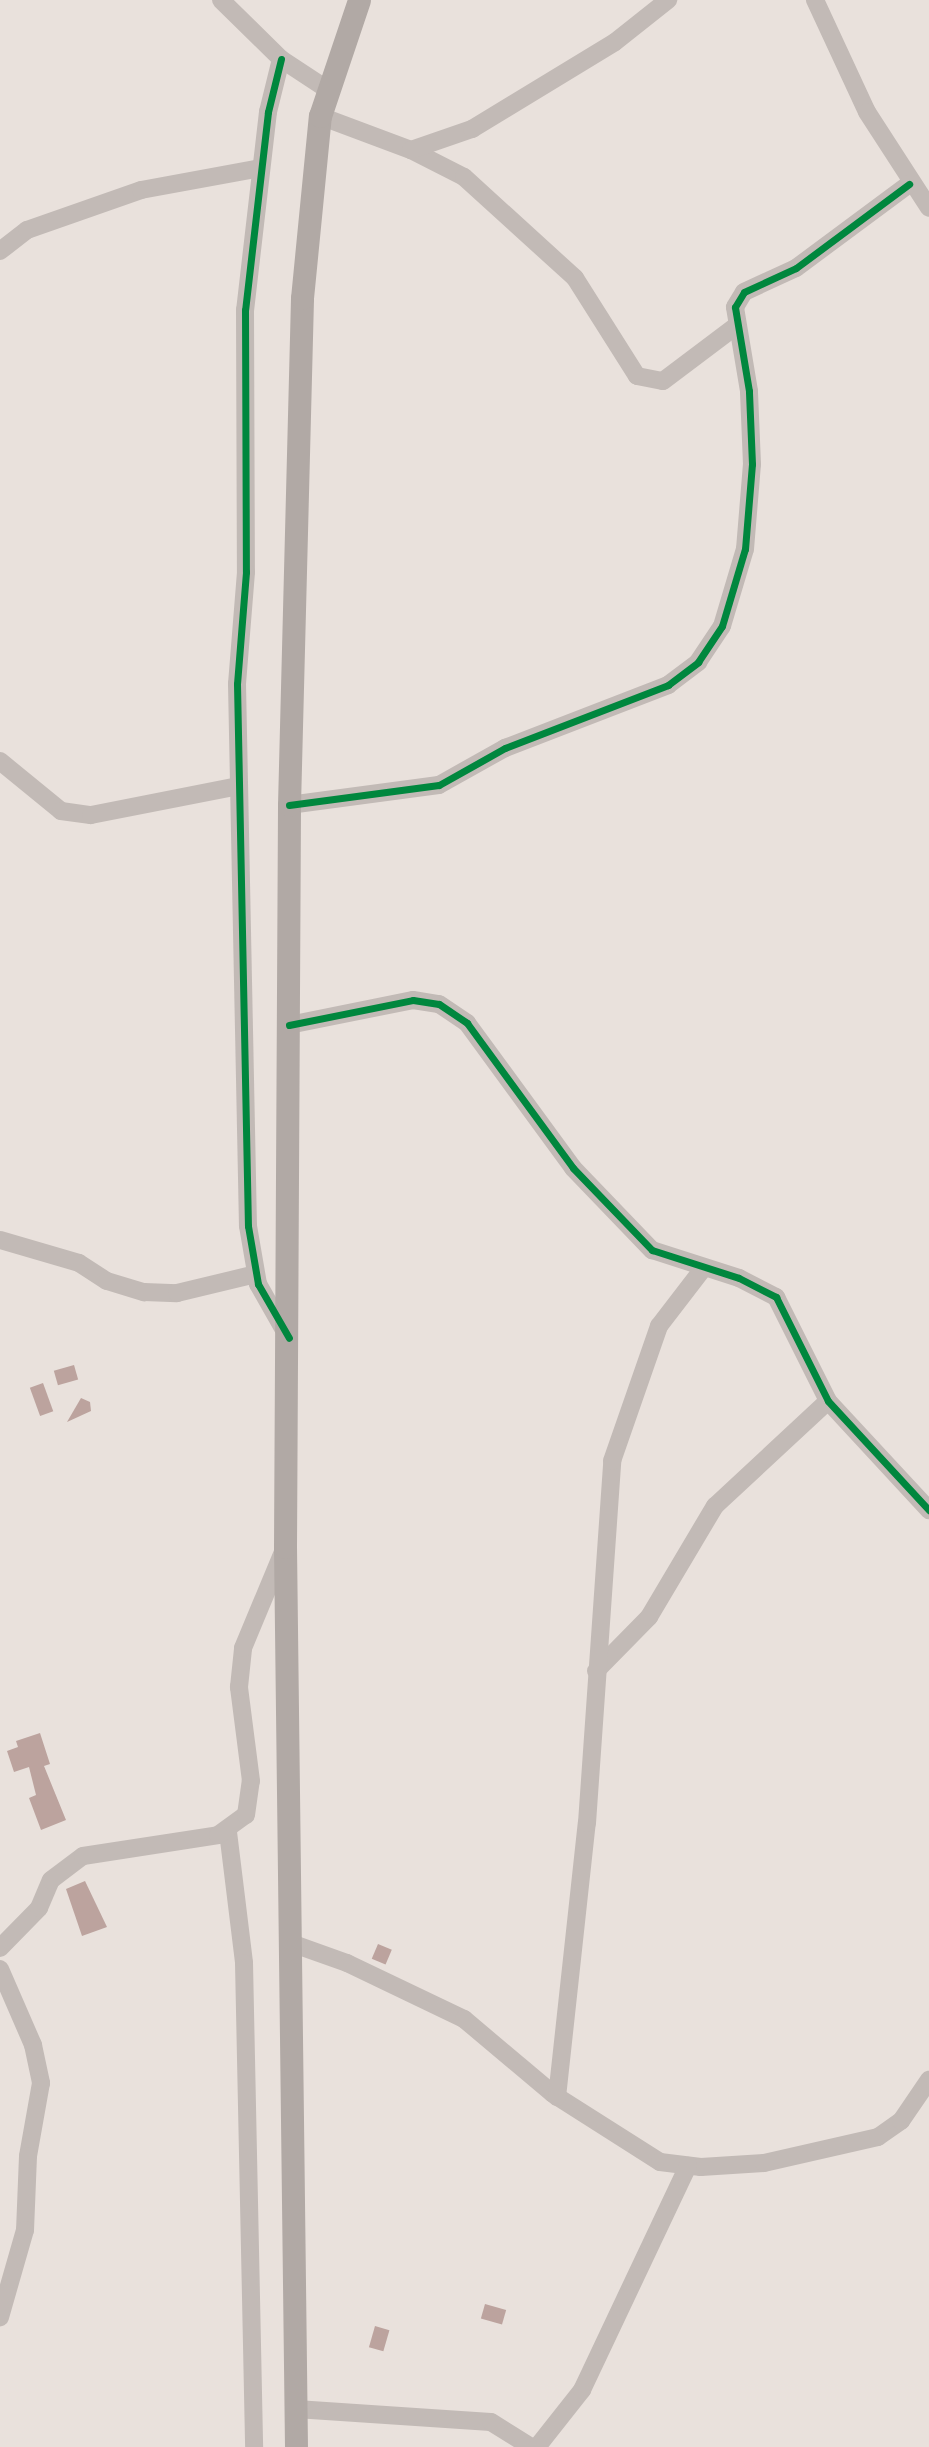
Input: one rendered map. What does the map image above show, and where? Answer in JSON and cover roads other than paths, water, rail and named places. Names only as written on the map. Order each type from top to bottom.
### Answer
[{"type":"main road","points":[[296,2447],[285,1547],[289,1338],[289,805],[302,299],[320,116],[359,0]]},
{"type":"street","points":[[220,0],[281,59],[328,89]]},
{"type":"street","points":[[411,150],[472,130],[615,42],[668,0]]},
{"type":"street","points":[[816,0],[867,112],[909,184],[929,208]]},
{"type":"street","points":[[281,59],[261,168],[245,310],[246,572],[237,684],[243,1126],[256,1274],[269,1311],[289,1338]]},
{"type":"street","points":[[320,116],[411,150],[464,177],[575,278],[637,376],[663,381],[736,326]]},
{"type":"street","points":[[0,251],[27,230],[141,190],[261,168]]},
{"type":"street","points":[[289,805],[439,785],[505,748],[668,685],[698,662],[723,626],[745,549],[752,464],[749,391],[736,326],[735,307],[744,292],[796,268],[909,184]]},
{"type":"street","points":[[0,761],[61,811],[91,815],[239,786]]},
{"type":"street","points":[[289,1025],[413,1000],[439,1004],[467,1023],[535,1120],[608,1207],[652,1250],[702,1270],[739,1278],[776,1297],[828,1401],[929,1510]]},
{"type":"street","points":[[0,1240],[79,1263],[107,1281],[144,1292],[177,1293],[256,1274]]},
{"type":"street","points":[[557,2097],[586,1836],[612,1461],[659,1326],[702,1270]]},
{"type":"street","points":[[596,1671],[649,1617],[715,1506],[828,1401]]},
{"type":"street","points":[[0,1948],[39,1908],[51,1880],[83,1856],[228,1832],[246,1815],[251,1781],[239,1687],[243,1648],[285,1547]]},
{"type":"street","points":[[228,1832],[244,1963],[254,2447]]},
{"type":"street","points":[[288,1942],[347,1962],[464,2019],[557,2097],[660,2162],[688,2166],[764,2163],[878,2137],[901,2121],[929,2080]]},
{"type":"street","points":[[0,1969],[33,2045],[41,2083],[28,2155],[25,2230],[0,2317]]},
{"type":"street","points":[[537,2447],[582,2390],[688,2166]]},
{"type":"street","points":[[296,2409],[491,2422],[531,2447]]}]
